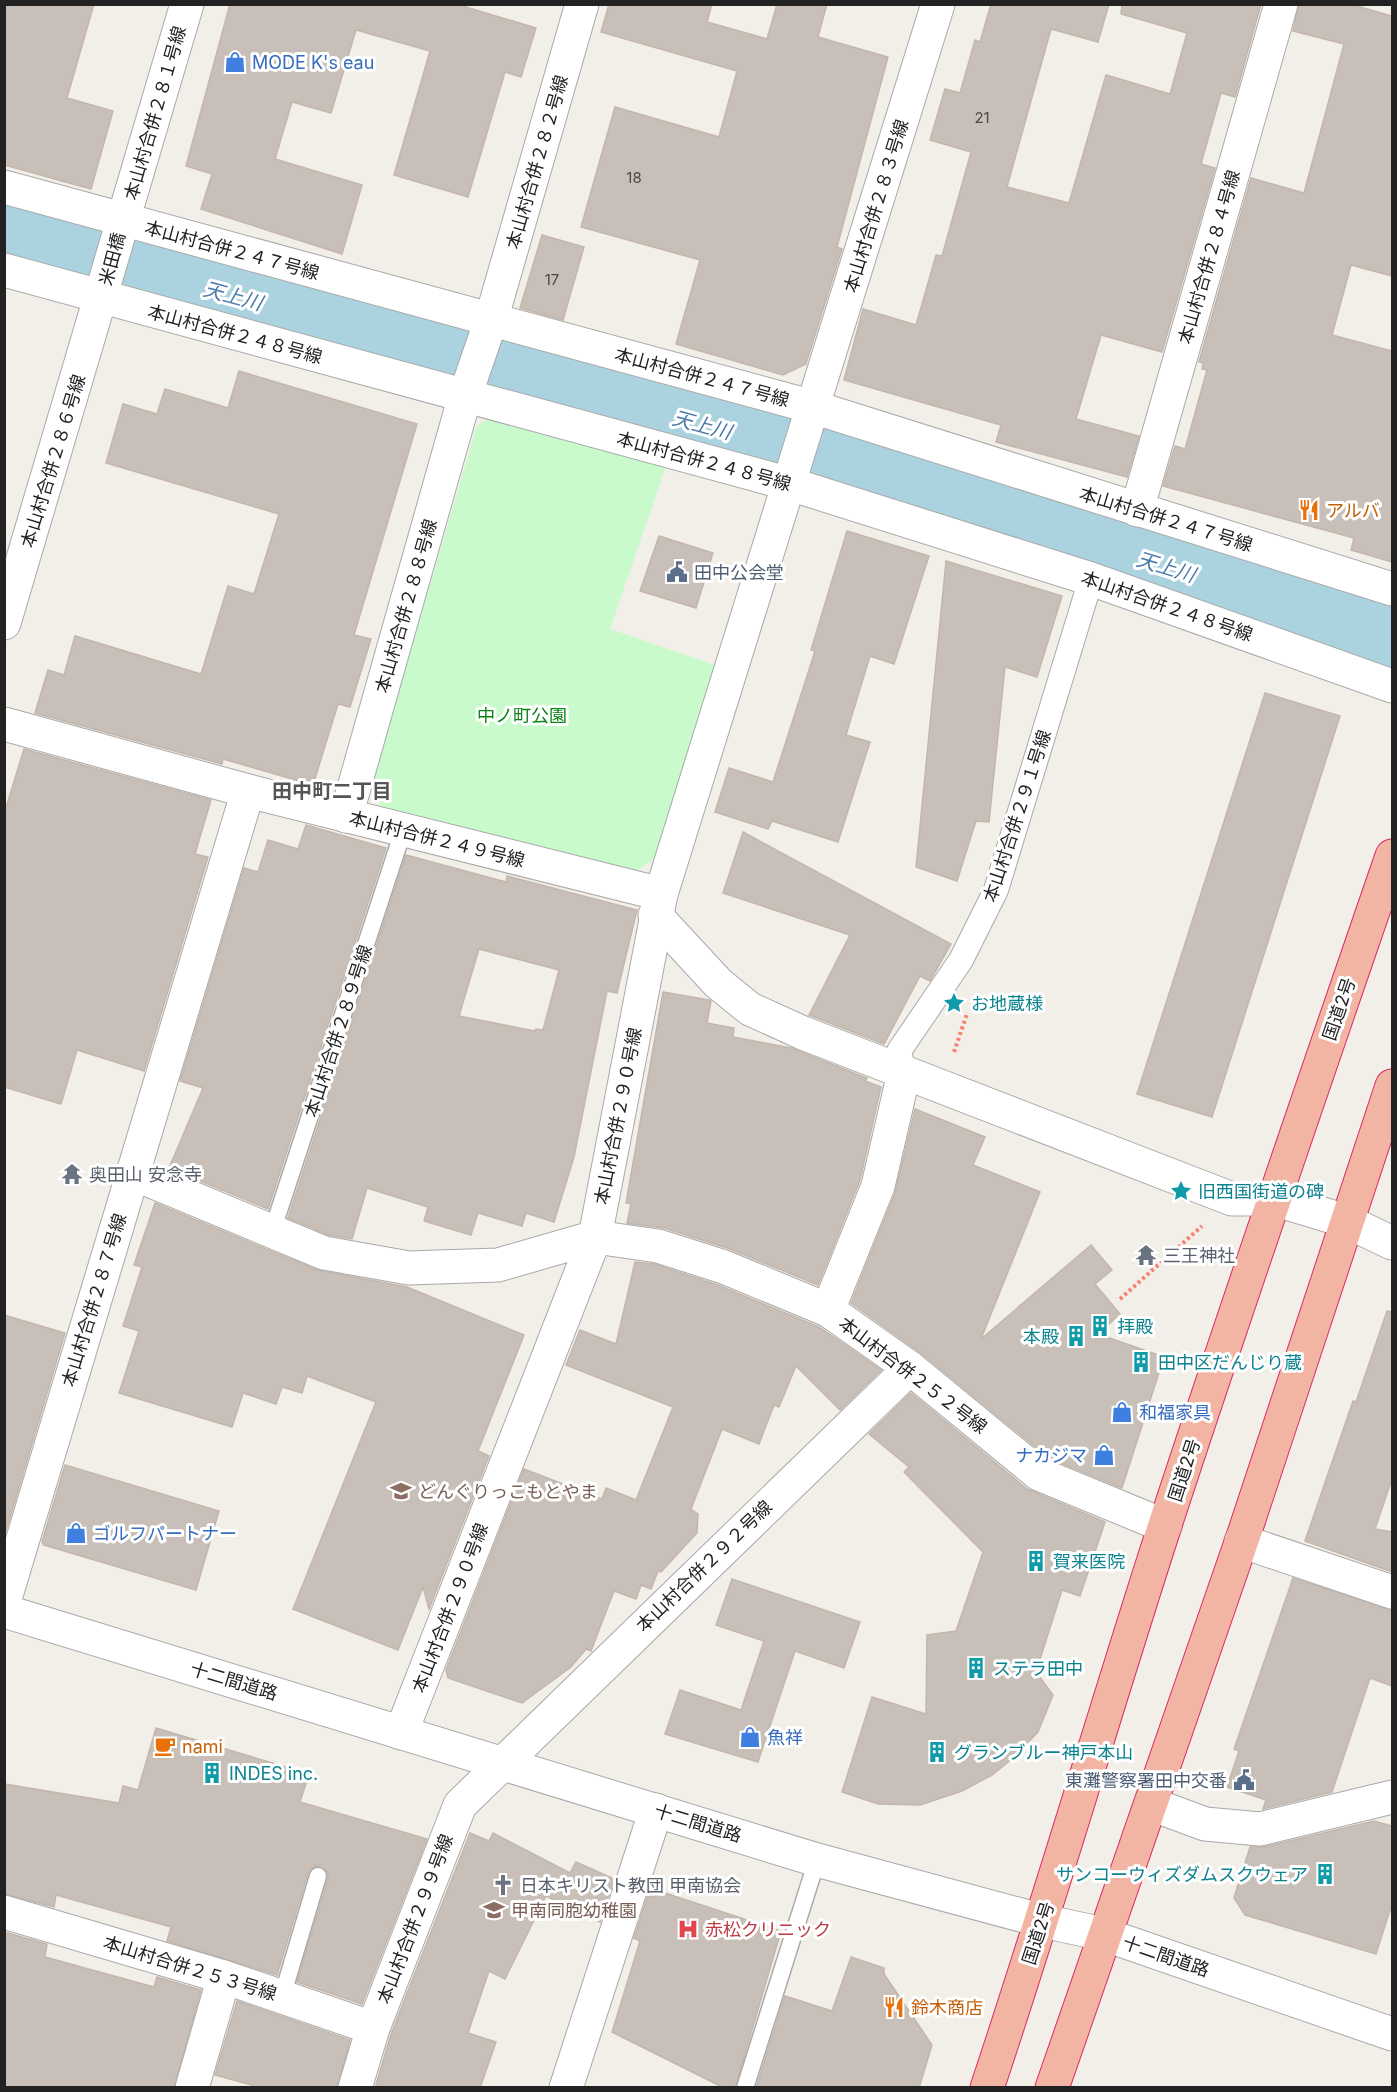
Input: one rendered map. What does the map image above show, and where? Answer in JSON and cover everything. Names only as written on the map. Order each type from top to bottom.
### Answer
[{"type":"highway","name":"国道2号","points":[[987,2088],[1043,1921],[1165,1526],[1273,1199],[1392,856]]},
{"type":"highway","points":[[1052,2088],[1103,1934],[1241,1541],[1392,1086]]},
{"type":"street","name":"本山村合併２８１号線","points":[[123,221],[187,4]]},
{"type":"street","name":"本山村合併２８２号線","points":[[465,396],[491,320],[582,4]]},
{"type":"street","name":"本山村合併２８３号線","points":[[790,484],[938,4]]},
{"type":"street","name":"本山村合併２８４号線","points":[[1137,510],[1281,4]]},
{"type":"street","name":"本山村合併２４７号線","points":[[4,187],[813,407],[1392,589]]},
{"type":"street","name":"米田橋","points":[[102,298],[123,221]]},
{"type":"street","name":"本山村合併２４８号線","points":[[4,270],[790,484],[1091,579],[1392,686]]},
{"type":"street","name":"本山村合併２８６号線","points":[[4,623],[102,298]]},
{"type":"street","name":"本山村合併２８８号線","points":[[346,816],[465,396]]},
{"type":"street","name":"本山村合併２９０号線","points":[[401,1733],[595,1237],[658,905],[790,484]]},
{"type":"street","name":"本山村合併２９１号線","points":[[828,1310],[878,1186],[904,1073],[899,1051],[961,960],[996,890],[1091,579]]},
{"type":"street","name":"本山村合併２４９号線","points":[[4,724],[403,831],[658,905]]},
{"type":"street","name":"本山村合併２８７号線","points":[[4,1602],[248,791]]},
{"type":"street","points":[[658,905],[718,983],[750,1009],[904,1073],[1233,1199],[1273,1199],[1346,1221],[1392,1243]]},
{"type":"street","name":"本山村合併２５２号線","points":[[132,1173],[324,1253],[410,1268],[498,1265],[595,1237],[658,1246],[724,1268],[828,1310],[910,1368],[1039,1473],[1165,1526]]},
{"type":"street","name":"本山村合併２９２号線","points":[[499,1764],[910,1368]]},
{"type":"street","points":[[1241,1541],[1392,1592]]},
{"type":"street","name":"十二間道路","points":[[4,1611],[817,1860],[1043,1921],[1103,1934],[1392,2034]]},
{"type":"street","name":"本山村合併２９９号線","points":[[355,2088],[374,2028],[460,1805],[499,1764]]},
{"type":"street","points":[[1150,1804],[1205,1824],[1260,1829],[1392,1797]]},
{"type":"street","points":[[566,2088],[656,1810]]},
{"type":"street","name":"本山村合併２５３号線","points":[[4,1912],[225,1977],[374,2028]]},
{"type":"street","points":[[192,2088],[225,1977]]},
{"type":"lane","name":"本山村合併２８９号線","points":[[272,1232],[403,831]]},
{"type":"lane","points":[[745,2088],[817,1860]]},
{"type":"lane","points":[[282,1996],[318,1876]]},
{"type":"path","points":[[951,1058],[967,1013],[962,1010]]},
{"type":"path","points":[[1120,1299],[1233,1199]]},
{"type":"green space","name":"中ノ町公園","points":[[495,414],[667,463],[610,629],[715,665],[655,859],[636,871],[382,808],[370,787],[477,426]]},
{"type":"building","points":[[4,4],[94,4],[67,98],[113,111],[91,189],[4,165]]},
{"type":"building","points":[[230,4],[456,4],[536,28],[521,77],[505,72],[468,197],[394,175],[430,51],[356,30],[331,113],[292,102],[275,159],[362,185],[342,254],[201,209],[212,174],[186,166]]},
{"type":"building","points":[[609,4],[712,4],[707,22],[767,39],[777,4],[827,4],[818,37],[888,57],[837,247],[842,249],[806,364],[783,375],[676,344],[700,260],[581,227],[615,107],[719,137],[737,71],[601,32]]},
{"type":"building","points":[[991,4],[1109,4],[1098,42],[1051,29],[1007,187],[1069,203],[1106,75],[1170,94],[1187,33],[1121,14],[1122,4],[1261,4],[1235,97],[1221,93],[1201,164],[1215,168],[1162,352],[1101,335],[1076,419],[1139,436],[1127,477],[996,442],[1001,425],[844,380],[863,309],[916,325],[936,255],[942,256],[971,152],[930,140],[945,89],[960,93],[975,40],[980,42]]},
{"type":"building","points":[[1299,4],[1350,4],[1392,16],[1392,276],[1351,265],[1332,335],[1392,351],[1392,562],[1351,550],[1354,538],[1163,486],[1175,446],[1185,449],[1207,370],[1202,369],[1203,363],[1199,362],[1251,178],[1304,193],[1344,44],[1293,31]]},
{"type":"building","points":[[542,235],[584,247],[563,320],[520,308]]},
{"type":"building","points":[[239,371],[417,424],[354,635],[371,639],[350,707],[338,704],[313,785],[223,759],[222,764],[35,713],[48,670],[64,675],[75,636],[201,674],[228,586],[254,594],[279,514],[106,463],[123,404],[157,414],[165,389],[228,408]]},
{"type":"building","points":[[847,531],[929,556],[894,664],[870,656],[846,735],[870,742],[838,842],[772,821],[768,829],[715,812],[729,768],[773,782],[815,651],[811,650]]},
{"type":"building","name":"田中公会堂","points":[[659,536],[713,553],[696,608],[640,591]]},
{"type":"building","points":[[946,561],[1062,596],[1037,677],[1005,667],[989,822],[976,821],[957,881],[916,867]]},
{"type":"building","points":[[1265,693],[1340,716],[1212,1117],[1137,1094]]},
{"type":"building","points":[[24,749],[211,800],[195,854],[208,857],[144,1071],[77,1050],[61,1104],[4,1087],[4,814]]},
{"type":"building","points":[[306,825],[386,848],[268,1209],[169,1168],[203,1088],[180,1081],[244,868],[258,872],[268,840],[298,849]]},
{"type":"building","points":[[743,832],[951,944],[930,981],[920,976],[884,1044],[809,1015],[850,935],[723,893]]},
{"type":"building","points":[[406,855],[506,882],[507,876],[637,910],[617,993],[607,991],[574,1157],[554,1222],[526,1213],[522,1226],[478,1213],[471,1235],[424,1221],[428,1207],[367,1188],[352,1239],[329,1235],[288,1218]],"holes":[[[479,949],[559,970],[543,1030],[536,1029],[535,1031],[459,1016]]]},
{"type":"building","points":[[663,992],[711,1001],[707,1023],[734,1028],[733,1037],[791,1048],[867,1078],[865,1081],[881,1087],[860,1180],[818,1285],[730,1249],[664,1228],[627,1223],[631,1204],[626,1203]]},
{"type":"building","points":[[915,1109],[985,1137],[973,1165],[1040,1192],[981,1339],[1091,1245],[1112,1270],[1095,1284],[1120,1314],[1098,1334],[1164,1357],[1122,1488],[1049,1458],[922,1354],[851,1303],[895,1193]]},
{"type":"building","points":[[155,1203],[317,1270],[407,1287],[524,1335],[478,1451],[489,1456],[429,1609],[423,1587],[398,1650],[293,1609],[376,1402],[307,1376],[302,1393],[282,1387],[276,1404],[243,1393],[232,1427],[119,1393],[139,1331],[123,1326],[142,1267],[134,1265]]},
{"type":"building","points":[[635,1262],[654,1264],[718,1285],[819,1327],[881,1370],[840,1410],[796,1366],[779,1407],[774,1405],[759,1444],[722,1429],[691,1509],[698,1514],[697,1533],[661,1572],[658,1571],[651,1589],[641,1585],[636,1599],[614,1591],[591,1651],[586,1649],[571,1667],[522,1703],[448,1678],[446,1670],[524,1469],[602,1499],[606,1488],[636,1500],[673,1407],[566,1365],[580,1330],[616,1344]]},
{"type":"building","points":[[1387,1311],[1392,1312],[1392,1479],[1375,1529],[1392,1532],[1392,1572],[1305,1541],[1353,1401],[1356,1402]]},
{"type":"building","points":[[4,1315],[65,1333],[6,1531],[4,1531]]},
{"type":"building","points":[[911,1393],[1027,1489],[1105,1522],[1080,1596],[1062,1590],[1036,1672],[1053,1695],[1038,1732],[1013,1758],[992,1775],[962,1791],[920,1805],[878,1804],[842,1792],[872,1697],[926,1714],[927,1635],[956,1631],[983,1552],[904,1472],[909,1467],[869,1434]]},
{"type":"building","points":[[65,1465],[219,1511],[196,1590],[44,1545],[42,1542]]},
{"type":"building","points":[[1293,1578],[1392,1610],[1392,1686],[1370,1678],[1332,1792],[1263,1809],[1266,1800],[1227,1787],[1239,1751],[1234,1749]]},
{"type":"building","points":[[732,1579],[860,1622],[844,1668],[795,1651],[758,1762],[665,1734],[680,1690],[741,1710],[764,1641],[716,1625]]},
{"type":"building","points":[[156,1728],[309,1774],[300,1802],[427,1839],[362,2004],[297,1982],[328,1879],[328,1873],[322,1866],[315,1866],[308,1873],[277,1975],[167,1941],[171,1927],[56,1895],[54,1907],[4,1894],[4,1784],[119,1803],[123,1786],[138,1790]]},
{"type":"building","name":"サンコーウィズダムスクウェア","points":[[1374,1821],[1392,1826],[1392,1904],[1376,1954],[1245,1915],[1234,1898],[1250,1847],[1264,1847]]},
{"type":"building","points":[[470,1833],[489,1841],[493,1833],[570,1873],[576,1862],[614,1879],[600,1922],[546,1896],[505,1979],[489,1971],[468,2033],[496,2042],[480,2088],[375,2088],[391,2034]]},
{"type":"building","points":[[656,1890],[781,1931],[735,2088],[724,2088],[612,2032],[640,1941],[634,1938],[648,1895],[654,1897]]},
{"type":"building","points":[[4,1932],[47,1944],[45,1957],[154,1987],[157,1977],[201,1990],[174,2088],[4,2088]]},
{"type":"building","points":[[851,1957],[884,1968],[884,1974],[932,2045],[919,2088],[756,2088],[785,1996],[832,2011]]},
{"type":"building","points":[[237,2001],[350,2040],[337,2088],[263,2088],[215,2075]]},
{"type":"waterway","name":"天上川","points":[[4,233],[755,439],[1392,638]]},
{"type":"place","name":"MODE K's eau","points":[[235,62]]},
{"type":"place","name":"アルバ","points":[[1309,510]]},
{"type":"place","name":"田中公会堂","points":[[677,572]]},
{"type":"place","name":"お地蔵様","points":[[954,1003]]},
{"type":"place","name":"奥田山 安念寺","points":[[72,1174]]},
{"type":"place","name":"旧西国街道の碑","points":[[1181,1191]]},
{"type":"place","name":"三王神社","points":[[1146,1255]]},
{"type":"place","name":"拝殿","points":[[1100,1326]]},
{"type":"place","name":"本殿","points":[[1076,1336]]},
{"type":"place","name":"田中区だんじり蔵","points":[[1141,1362]]},
{"type":"place","name":"和福家具","points":[[1122,1412]]},
{"type":"place","name":"ナカジマ","points":[[1104,1455]]},
{"type":"place","name":"どんぐりっこもとやま","points":[[401,1491]]},
{"type":"place","name":"ゴルフパートナー","points":[[76,1533]]},
{"type":"place","name":"賀来医院","points":[[1036,1561]]},
{"type":"place","name":"ステラ田中","points":[[976,1668]]},
{"type":"place","name":"魚祥","points":[[750,1737]]},
{"type":"place","name":"nami","points":[[165,1746]]},
{"type":"place","name":"グランブルー神戸本山","points":[[937,1752]]},
{"type":"place","name":"INDES inc.","points":[[212,1773]]},
{"type":"place","name":"東灘警察署田中交番","points":[[1244,1780]]},
{"type":"place","name":"サンコーウィズダムスクウェア","points":[[1325,1874]]},
{"type":"place","name":"日本キリスト教団 甲南協会","points":[[503,1885]]},
{"type":"place","name":"甲南同胞幼稚園","points":[[494,1910]]},
{"type":"place","name":"赤松クリニック","points":[[688,1929]]},
{"type":"place","name":"鈴木商店","points":[[894,2007]]},
{"type":"district","name":"田中町二丁目","points":[[332,791]]}]
